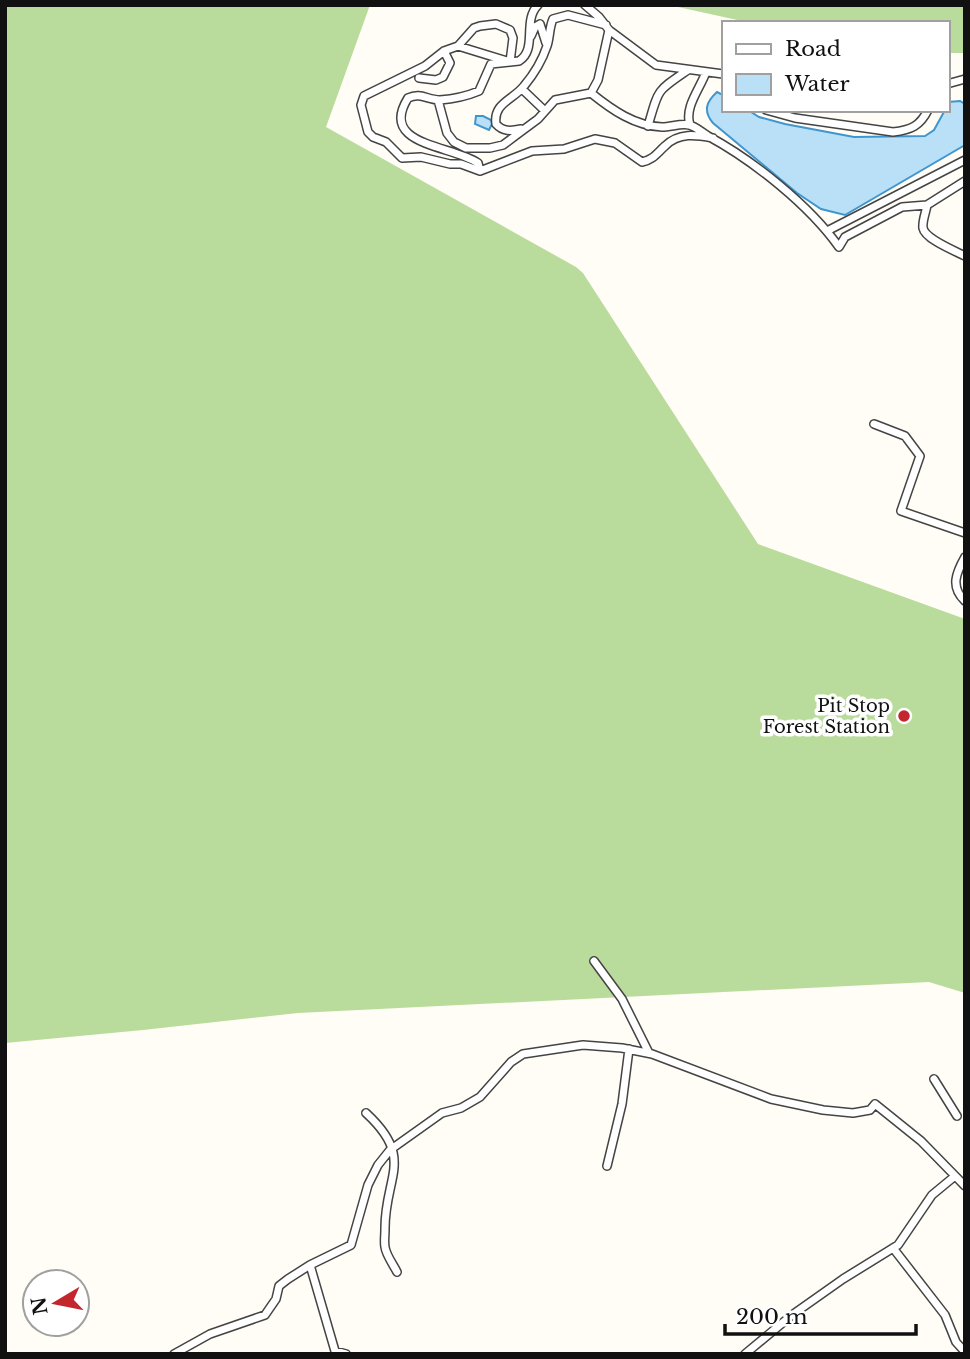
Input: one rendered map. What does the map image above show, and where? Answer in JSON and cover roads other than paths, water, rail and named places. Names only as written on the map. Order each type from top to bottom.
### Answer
[{"type":"street","points":[[480,171],[478,163],[466,156],[413,138],[405,131],[401,115],[408,98],[417,94],[438,100],[461,98],[479,91],[491,64],[524,58],[528,51],[532,11],[538,5]]},
{"type":"street","points":[[585,5],[649,62],[722,74]]},
{"type":"street","points":[[525,129],[503,130],[496,124],[495,118],[499,106],[522,89],[539,66],[548,45],[551,22],[558,16],[577,17],[607,27]]},
{"type":"street","points":[[510,62],[513,38],[510,30],[503,25],[489,24],[474,28],[458,46],[444,51],[425,66],[367,93],[361,102],[363,118],[369,132],[386,142],[402,158],[421,157],[461,164],[480,171],[533,151],[564,149],[595,139],[614,143],[642,162],[653,158],[678,137],[696,135],[713,138]]},
{"type":"street","points":[[529,39],[535,27],[540,24],[548,45]]},
{"type":"street","points":[[591,93],[598,80],[607,27]]},
{"type":"street","points":[[458,46],[510,62]]},
{"type":"street","points":[[419,78],[436,80],[443,77],[450,63],[444,51]]},
{"type":"street","points":[[648,126],[662,87],[688,69]]},
{"type":"street","points":[[690,125],[688,110],[701,88],[706,72]]},
{"type":"street","points":[[522,89],[545,111]]},
{"type":"street","points":[[438,100],[450,138],[466,148],[497,147],[525,129],[555,100],[591,93],[606,105],[640,124],[690,125],[736,152],[770,179],[819,220],[839,247],[845,237],[902,207],[927,205],[965,181]]},
{"type":"street","points":[[773,112],[795,118],[893,132],[908,131],[918,125],[927,112]]},
{"type":"street","points":[[827,231],[965,160]]},
{"type":"street","points":[[927,205],[923,228],[925,233],[965,256]]},
{"type":"street","points":[[874,424],[905,436],[920,456],[901,511],[965,533]]},
{"type":"street","points":[[965,557],[955,583],[956,591],[965,601]]},
{"type":"street","points":[[594,961],[622,999],[649,1053]]},
{"type":"street","points":[[174,1354],[211,1334],[265,1315],[276,1299],[279,1286],[310,1265],[353,1242],[359,1210],[368,1185],[378,1164],[393,1147],[442,1113],[461,1108],[480,1097],[511,1062],[523,1054],[583,1045],[629,1049],[649,1053],[771,1099],[822,1110],[847,1112],[870,1110],[875,1104],[921,1141],[965,1186]]},
{"type":"street","points":[[607,1166],[622,1104],[629,1049]]},
{"type":"street","points":[[934,1079],[957,1116]]},
{"type":"street","points":[[366,1113],[393,1147],[394,1174],[384,1213],[385,1248],[397,1272]]},
{"type":"street","points":[[745,1354],[792,1315],[898,1245],[932,1195],[954,1176]]},
{"type":"street","points":[[893,1248],[945,1315],[956,1342],[965,1352]]},
{"type":"street","points":[[310,1265],[335,1351],[346,1354]]},
{"type":"water","points":[[717,92],[722,94],[722,112],[751,112],[785,124],[854,137],[925,136],[934,130],[944,112],[949,112],[949,102],[960,101],[965,104],[965,145],[845,215],[821,209],[797,193],[713,123],[707,107]]},
{"type":"water","points":[[476,116],[491,120],[489,130],[475,124]]},
{"type":"place","name":"Pit Stop Forest Station","points":[[904,716]]}]
